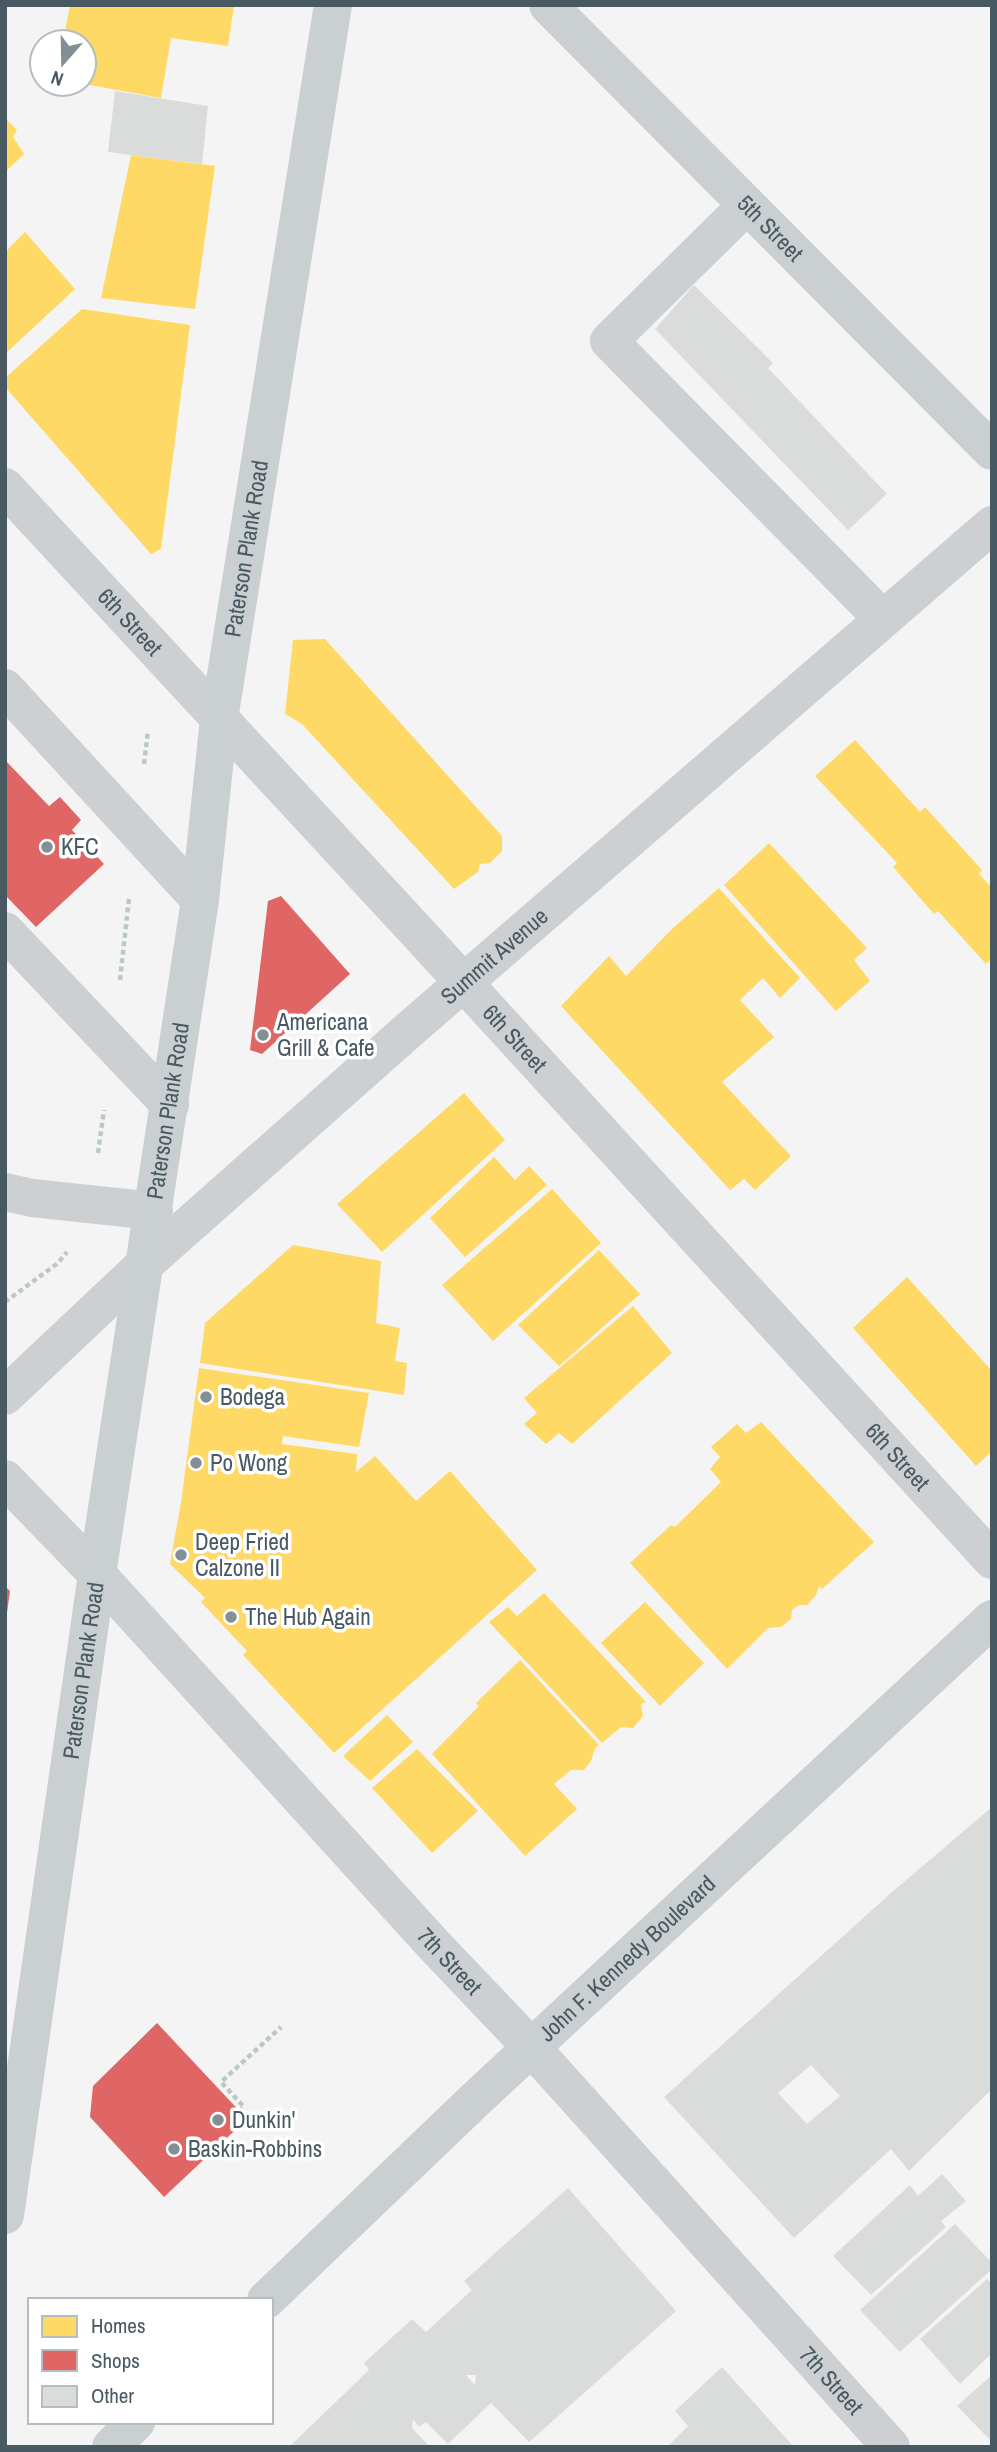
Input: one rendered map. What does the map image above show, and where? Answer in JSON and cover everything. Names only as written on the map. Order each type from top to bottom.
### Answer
[{"type":"main road","name":"Paterson Plank Road","points":[[5,2216],[97,1574],[200,901],[219,719],[333,5]]},
{"type":"main road","name":"5th Street","points":[[548,5],[992,451]]},
{"type":"main road","name":"John F. Kennedy Boulevard","points":[[268,2298],[531,2048],[992,1619]]},
{"type":"main road","points":[[111,2447],[134,2424]]},
{"type":"street","points":[[746,206],[608,341],[883,619]]},
{"type":"street","name":"6th Street","points":[[5,487],[992,1560]]},
{"type":"street","name":"Summit Avenue","points":[[5,1396],[146,1263],[992,525]]},
{"type":"street","points":[[5,688],[200,901]]},
{"type":"street","points":[[5,931],[170,1105]]},
{"type":"street","points":[[5,1192],[32,1198],[154,1211]]},
{"type":"street","name":"7th Street","points":[[5,1479],[97,1574],[531,2048],[891,2447]]},
{"type":"path","points":[[5,1302],[58,1263],[73,1243]]},
{"type":"path","points":[[239,2111],[244,2107],[221,2082],[281,2027]]},
{"type":"building: Homes","points":[[70,5],[234,5],[228,46],[171,38],[161,98],[98,87],[98,28],[66,28]]},
{"type":"building: Homes","points":[[5,118],[17,130],[13,137],[24,154],[5,172]]},
{"type":"building: Homes","points":[[131,155],[215,166],[195,309],[101,298]]},
{"type":"building: Homes","points":[[25,232],[75,289],[5,354],[5,252]]},
{"type":"building: Homes","points":[[82,309],[190,325],[161,549],[151,554],[5,387],[5,378]]},
{"type":"building: Homes","points":[[325,639],[502,836],[502,851],[490,863],[480,864],[478,872],[454,889],[302,724],[285,714],[293,640]]},
{"type":"building: Homes","points":[[855,740],[920,812],[925,807],[982,870],[979,874],[992,888],[992,958],[986,964],[938,911],[934,914],[893,867],[897,863],[815,776]]},
{"type":"building: Homes","points":[[769,843],[867,948],[854,960],[870,981],[836,1011],[724,885]]},
{"type":"building: Homes","points":[[719,888],[800,978],[780,998],[763,978],[740,1000],[774,1037],[722,1082],[791,1156],[755,1190],[744,1179],[730,1190],[561,1006],[609,956],[626,976],[673,928]]},
{"type":"building: Homes","points":[[464,1093],[505,1140],[382,1252],[337,1204]]},
{"type":"building: Homes","points":[[494,1157],[515,1180],[529,1166],[547,1185],[465,1257],[430,1218]]},
{"type":"building: Homes","points":[[552,1189],[601,1243],[493,1341],[442,1285]]},
{"type":"building: Homes","points":[[293,1245],[381,1261],[376,1323],[400,1328],[395,1361],[407,1363],[404,1395],[200,1363],[205,1323]]},
{"type":"building: Homes","points":[[599,1250],[640,1294],[559,1366],[518,1325]]},
{"type":"building: Homes","points":[[907,1277],[992,1371],[992,1451],[976,1466],[853,1328]]},
{"type":"building: Homes","points":[[633,1306],[672,1353],[572,1444],[559,1433],[546,1444],[524,1424],[537,1413],[524,1398]]},
{"type":"building: Homes","points":[[199,1368],[369,1393],[359,1447],[283,1436],[282,1444],[357,1454],[356,1472],[375,1456],[416,1501],[450,1471],[537,1570],[334,1753],[243,1655],[247,1651],[201,1602],[205,1598],[170,1564]]},
{"type":"building: Homes","points":[[761,1422],[874,1542],[822,1589],[819,1586],[816,1595],[807,1605],[799,1605],[792,1610],[791,1619],[781,1627],[768,1628],[727,1669],[630,1563],[671,1525],[675,1527],[721,1482],[710,1469],[720,1457],[711,1447],[737,1424],[746,1433]]},
{"type":"building: Homes","points":[[544,1593],[646,1702],[641,1704],[643,1716],[633,1728],[621,1727],[602,1743],[489,1622],[508,1607],[517,1616]]},
{"type":"building: Homes","points":[[645,1602],[704,1663],[660,1706],[601,1643]]},
{"type":"building: Homes","points":[[520,1660],[599,1745],[584,1770],[571,1770],[554,1784],[577,1809],[525,1856],[432,1754],[479,1706],[476,1703]]},
{"type":"building: Homes","points":[[387,1715],[413,1742],[370,1781],[343,1756]]},
{"type":"building: Homes","points":[[417,1749],[478,1811],[432,1853],[372,1788]]},
{"type":"building: Shops","name":"KFC","points":[[5,760],[49,806],[60,797],[81,820],[72,830],[104,864],[36,927],[5,895]]},
{"type":"building: Shops","points":[[281,896],[350,974],[262,1054],[250,1050],[268,901]]},
{"type":"building: Shops","points":[[5,1586],[10,1591],[7,1613],[5,1613]]},
{"type":"building: Shops","points":[[157,2023],[247,2119],[164,2197],[90,2117],[93,2086]]},
{"type":"building: Other","points":[[115,91],[208,106],[202,164],[108,152]]},
{"type":"building: Other","points":[[694,285],[773,363],[768,368],[887,494],[848,530],[655,329]]},
{"type":"building: Other","points":[[992,1807],[992,2089],[909,2171],[891,2149],[794,2238],[664,2097],[891,1893]],"holes":[[[811,2065],[840,2096],[807,2124],[778,2093]]]},
{"type":"building: Other","points":[[942,2174],[966,2201],[941,2221],[946,2227],[871,2295],[833,2256],[910,2185],[918,2196]]},
{"type":"building: Other","points":[[568,2188],[676,2311],[529,2442],[491,2403],[448,2444],[426,2422],[419,2427],[413,2419],[412,2428],[430,2447],[289,2447],[369,2370],[364,2363],[412,2319],[426,2332],[472,2290],[464,2281]],"holes":[[[466,2375],[476,2375],[475,2385]]]},
{"type":"building: Other","points":[[955,2224],[992,2263],[992,2269],[900,2352],[860,2310]]},
{"type":"building: Other","points":[[987,2279],[992,2284],[992,2353],[960,2384],[920,2339]]},
{"type":"building: Other","points":[[722,2367],[794,2447],[667,2447],[688,2426],[675,2411]]},
{"type":"building: Other","points":[[992,2375],[992,2442],[957,2406]]},
{"type":"place","name":"KFC","points":[[47,847]]},
{"type":"place","name":"Americana Grill & Cafe","points":[[263,1035]]},
{"type":"place","name":"Bodega","points":[[206,1397]]},
{"type":"place","name":"Po Wong","points":[[196,1463]]},
{"type":"place","name":"Deep Fried Calzone II","points":[[181,1555]]},
{"type":"place","name":"The Hub Again","points":[[231,1617]]},
{"type":"place","name":"Dunkin'","points":[[218,2120]]},
{"type":"place","name":"Baskin-Robbins","points":[[174,2149]]}]
